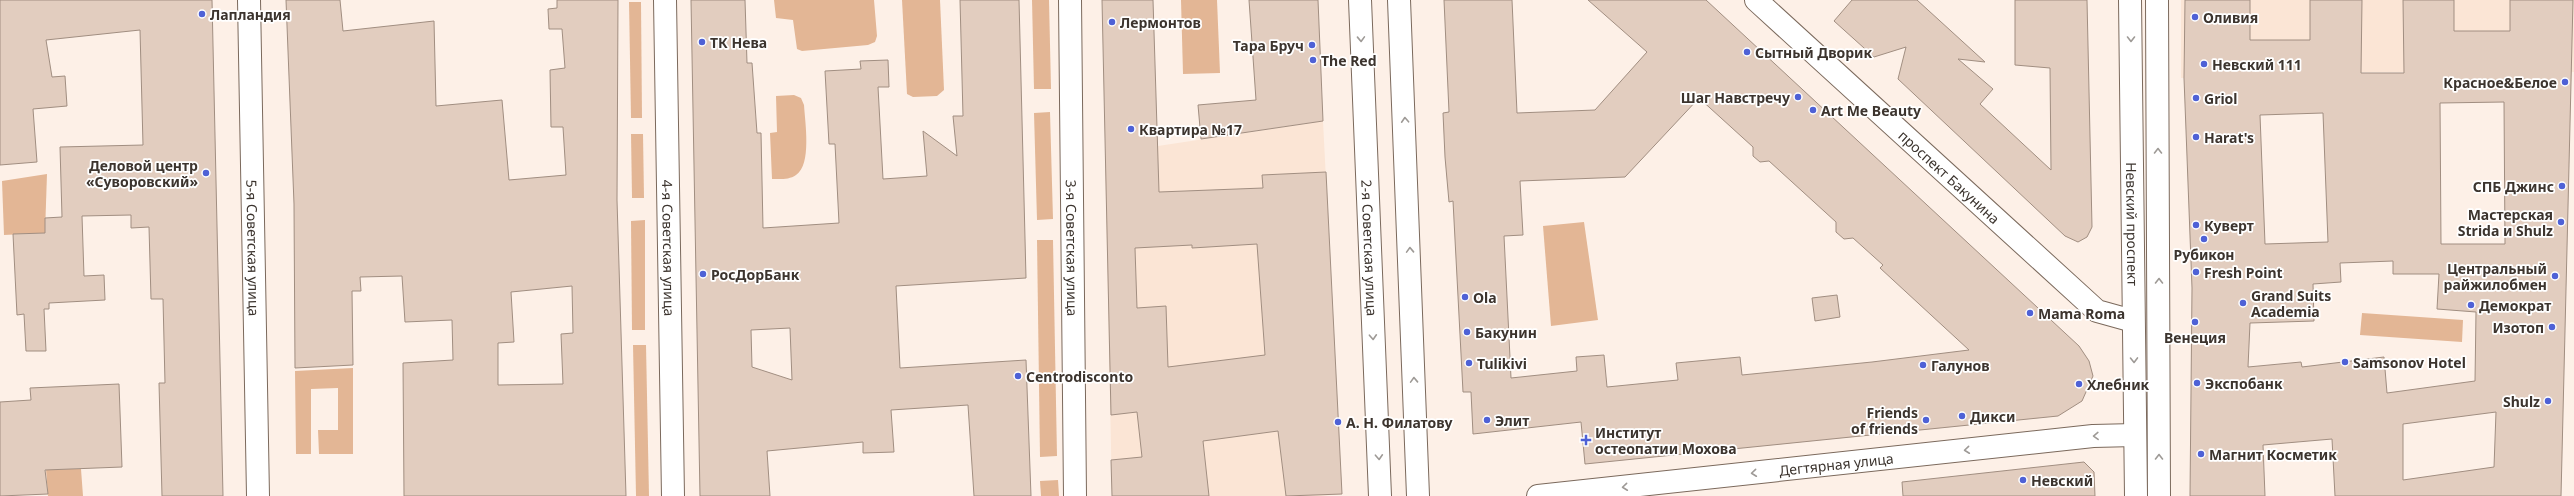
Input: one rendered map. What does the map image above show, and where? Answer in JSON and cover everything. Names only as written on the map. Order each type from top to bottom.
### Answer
[{"type":"street","name":"5-я Советская улица","points":[[249,0],[258,496]]},
{"type":"street","name":"4-я Советская улица","points":[[665,0],[673,496]]},
{"type":"street","name":"3-я Советская улица","points":[[1070,0],[1075,496]]},
{"type":"street","name":"2-я Советская улица","points":[[1360,0],[1380,496]]},
{"type":"street","points":[[1399,0],[1418,496]]},
{"type":"street","name":"проспект Бакунина","points":[[1756,0],[2097,311],[2133,321],[2159,320]]},
{"type":"street","name":"Невский проспект","points":[[2130,0],[2136,496]]},
{"type":"street","name":"Невский проспект","points":[[2157,0],[2160,496]]},
{"type":"street","name":"Дегтярная улица","points":[[1538,496],[2094,436],[2135,435]]},
{"type":"shaded area","points":[[774,0],[874,0],[877,36],[875,42],[868,45],[802,51],[797,49],[793,20],[776,18]]},
{"type":"shaded area","points":[[902,0],[940,0],[944,90],[937,96],[913,97],[907,94]]},
{"type":"shaded area","points":[[1032,0],[1049,0],[1051,89],[1034,89]]},
{"type":"shaded area","points":[[1181,0],[1217,0],[1220,73],[1183,74]]},
{"type":"shaded area","points":[[2181,0],[2574,0],[2574,72],[2361,72],[2181,78]]},
{"type":"shaded area","points":[[629,2],[641,2],[642,118],[631,118]]},
{"type":"shaded area","points":[[794,95],[801,98],[804,105],[806,153],[804,162],[801,170],[793,177],[772,179],[770,133],[777,132],[776,96]]},
{"type":"shaded area","points":[[1050,112],[1053,219],[1037,220],[1034,113]]},
{"type":"shaded area","points":[[1323,121],[1342,494],[1320,496],[1112,496],[1105,154]]},
{"type":"shaded area","points":[[631,134],[643,134],[644,198],[632,198]]},
{"type":"shaded area","points":[[47,174],[45,233],[4,235],[2,181]]},
{"type":"shaded area","points":[[645,220],[645,330],[632,330],[631,221]]},
{"type":"shaded area","points":[[1584,222],[1598,320],[1551,326],[1543,226]]},
{"type":"shaded area","points":[[1037,240],[1053,240],[1057,456],[1040,457]]},
{"type":"shaded area","points":[[2362,313],[2463,320],[2462,342],[2360,335]]},
{"type":"shaded area","points":[[633,345],[646,345],[649,496],[636,496]]},
{"type":"shaded area","points":[[353,368],[353,454],[319,454],[318,430],[338,430],[338,388],[311,389],[311,454],[296,454],[295,371]]},
{"type":"shaded area","points":[[45,456],[63,456],[64,469],[81,469],[83,496],[48,496]]},
{"type":"shaded area","points":[[1058,480],[1059,496],[1041,496],[1040,481]]},
{"type":"building","points":[[0,0],[212,0],[223,496],[162,496],[159,383],[165,383],[163,299],[151,299],[149,227],[131,228],[131,215],[82,216],[84,276],[104,275],[105,300],[49,303],[49,309],[44,309],[46,351],[26,351],[24,314],[17,315],[13,234],[45,233],[45,218],[62,217],[60,147],[143,145],[140,30],[46,40],[52,77],[65,76],[67,106],[33,109],[37,162],[0,165]]},
{"type":"building","points":[[286,0],[340,0],[343,31],[434,21],[436,106],[502,100],[509,180],[566,175],[563,127],[551,127],[550,70],[565,68],[562,29],[549,29],[548,9],[557,8],[557,0],[618,0],[617,200],[626,496],[404,496],[403,363],[453,360],[452,320],[405,322],[402,276],[360,277],[361,291],[352,291],[353,365],[295,368],[294,204]],"holes":[[[572,286],[573,333],[561,334],[563,384],[498,385],[498,343],[514,342],[511,292]]]},
{"type":"building","points":[[691,0],[745,0],[747,63],[752,63],[757,133],[761,133],[763,228],[839,223],[835,144],[829,144],[825,71],[861,69],[860,61],[888,60],[889,87],[878,87],[883,179],[927,176],[923,131],[957,156],[953,116],[963,116],[960,0],[1019,0],[1026,278],[896,286],[900,368],[1026,360],[1031,496],[974,496],[968,405],[891,410],[894,452],[863,453],[863,442],[767,451],[770,496],[700,496]],"holes":[[[790,328],[792,380],[752,367],[751,330]]]},
{"type":"building","points":[[1102,0],[1153,0],[1159,192],[1263,188],[1262,175],[1326,172],[1342,494],[1286,496],[1278,431],[1203,441],[1209,496],[1112,496],[1111,460],[1142,457],[1137,412],[1111,415]],"holes":[[[1257,244],[1265,355],[1168,367],[1166,306],[1137,308],[1135,248],[1192,245],[1192,248]]]},
{"type":"building","points":[[1249,0],[1318,0],[1323,121],[1201,139],[1198,105],[1256,100]]},
{"type":"building","points":[[1444,0],[1512,0],[1517,113],[1595,110],[1647,52],[1588,0],[1706,0],[2079,346],[2089,361],[2093,376],[2082,401],[2058,416],[1585,464],[1581,422],[1473,434],[1471,392],[1463,392],[1453,201],[1449,202],[1445,157],[1443,113],[1449,112]],"holes":[[[1699,98],[1753,147],[1753,156],[1760,162],[1769,161],[1836,222],[1836,232],[1844,239],[1853,238],[1883,265],[1880,268],[1969,350],[1872,362],[1742,375],[1740,357],[1676,363],[1678,380],[1607,387],[1604,355],[1576,357],[1577,371],[1511,378],[1504,236],[1523,235],[1520,181],[1625,177]]]},
{"type":"building","points":[[1852,0],[1917,0],[1985,62],[1958,59],[1993,89],[1980,104],[2051,170],[2050,68],[2015,65],[2015,0],[2087,0],[2092,227],[2087,237],[2078,242],[2065,236],[1898,79],[1906,47],[1874,57],[1834,21]]},
{"type":"building","points":[[2185,0],[2250,0],[2250,40],[2310,40],[2310,0],[2362,0],[2361,73],[2404,73],[2403,0],[2454,0],[2454,31],[2510,31],[2510,0],[2573,0],[2561,496],[2335,496],[2332,439],[2263,445],[2265,496],[2190,496],[2192,288],[2184,78]],"holes":[[[2504,102],[2505,244],[2441,244],[2440,103]],[[2323,113],[2328,242],[2265,244],[2260,115]],[[2393,261],[2393,274],[2439,274],[2437,309],[2476,312],[2475,381],[2387,393],[2384,357],[2302,367],[2301,362],[2248,367],[2250,323],[2314,321],[2313,284],[2341,282],[2340,263]],[[2496,412],[2494,467],[2403,480],[2403,424]]]},
{"type":"building","points":[[1837,295],[1840,317],[1815,321],[1812,298]]},
{"type":"building","points":[[119,384],[122,467],[45,470],[48,494],[0,496],[0,402],[31,400],[30,388]]},
{"type":"building","points":[[2084,462],[2094,472],[2095,496],[1903,496],[1902,482]]},
{"type":"place","name":"Лапландия","points":[[202,14]]},
{"type":"place","name":"Оливия","points":[[2195,17]]},
{"type":"place","name":"Лермонтов","points":[[1112,22]]},
{"type":"place","name":"ТК Нева","points":[[702,42]]},
{"type":"place","name":"Тара Бруч","points":[[1312,45]]},
{"type":"place","name":"Сытный Дворик","points":[[1747,52]]},
{"type":"place","name":"The Red","points":[[1313,60]]},
{"type":"place","name":"Невский 111","points":[[2204,64]]},
{"type":"place","name":"Красное&Белое","points":[[2565,82]]},
{"type":"place","name":"Шаг Навстречу","points":[[1798,97]]},
{"type":"place","name":"Griol","points":[[2196,98]]},
{"type":"place","name":"Art Me Beauty","points":[[1813,110]]},
{"type":"place","name":"Квартира №17","points":[[1131,129]]},
{"type":"place","name":"Harat's","points":[[2196,137]]},
{"type":"place","name":"Деловой центр «Суворовский»","points":[[206,173]]},
{"type":"place","name":"СПБ Джинс","points":[[2562,186]]},
{"type":"place","name":"Мастерская Strida и Shulz","points":[[2561,222]]},
{"type":"place","name":"Куверт","points":[[2196,225]]},
{"type":"place","name":"Рубикон","points":[[2204,239]]},
{"type":"place","name":"Fresh Point","points":[[2196,272]]},
{"type":"place","name":"РосДорБанк","points":[[703,274]]},
{"type":"place","name":"Центральный райжилобмен","points":[[2555,276]]},
{"type":"place","name":"Ola","points":[[1465,297]]},
{"type":"place","name":"Grand Suits Academia","points":[[2243,303]]},
{"type":"place","name":"Демократ","points":[[2471,305]]},
{"type":"place","name":"Mama Roma","points":[[2030,313]]},
{"type":"place","name":"Венеция","points":[[2195,322]]},
{"type":"place","name":"Изотоп","points":[[2552,327]]},
{"type":"place","name":"Бакунин","points":[[1467,332]]},
{"type":"place","name":"Samsonov Hotel","points":[[2345,362]]},
{"type":"place","name":"Tulikivi","points":[[1469,363]]},
{"type":"place","name":"Галунов","points":[[1923,365]]},
{"type":"place","name":"Centrodisconto","points":[[1018,376]]},
{"type":"place","name":"Экспобанк","points":[[2197,383]]},
{"type":"place","name":"Хлебник","points":[[2079,384]]},
{"type":"place","name":"Shulz","points":[[2548,401]]},
{"type":"place","name":"Дикси","points":[[1962,416]]},
{"type":"place","name":"Элит","points":[[1487,420]]},
{"type":"place","name":"Friends of friends","points":[[1926,420]]},
{"type":"place","name":"А. Н. Филатову","points":[[1338,422]]},
{"type":"place","name":"Институт остеопатии Мохова","points":[[1586,440]]},
{"type":"place","name":"Магнит Косметик","points":[[2201,454]]},
{"type":"place","name":"Невский","points":[[2023,480]]}]
